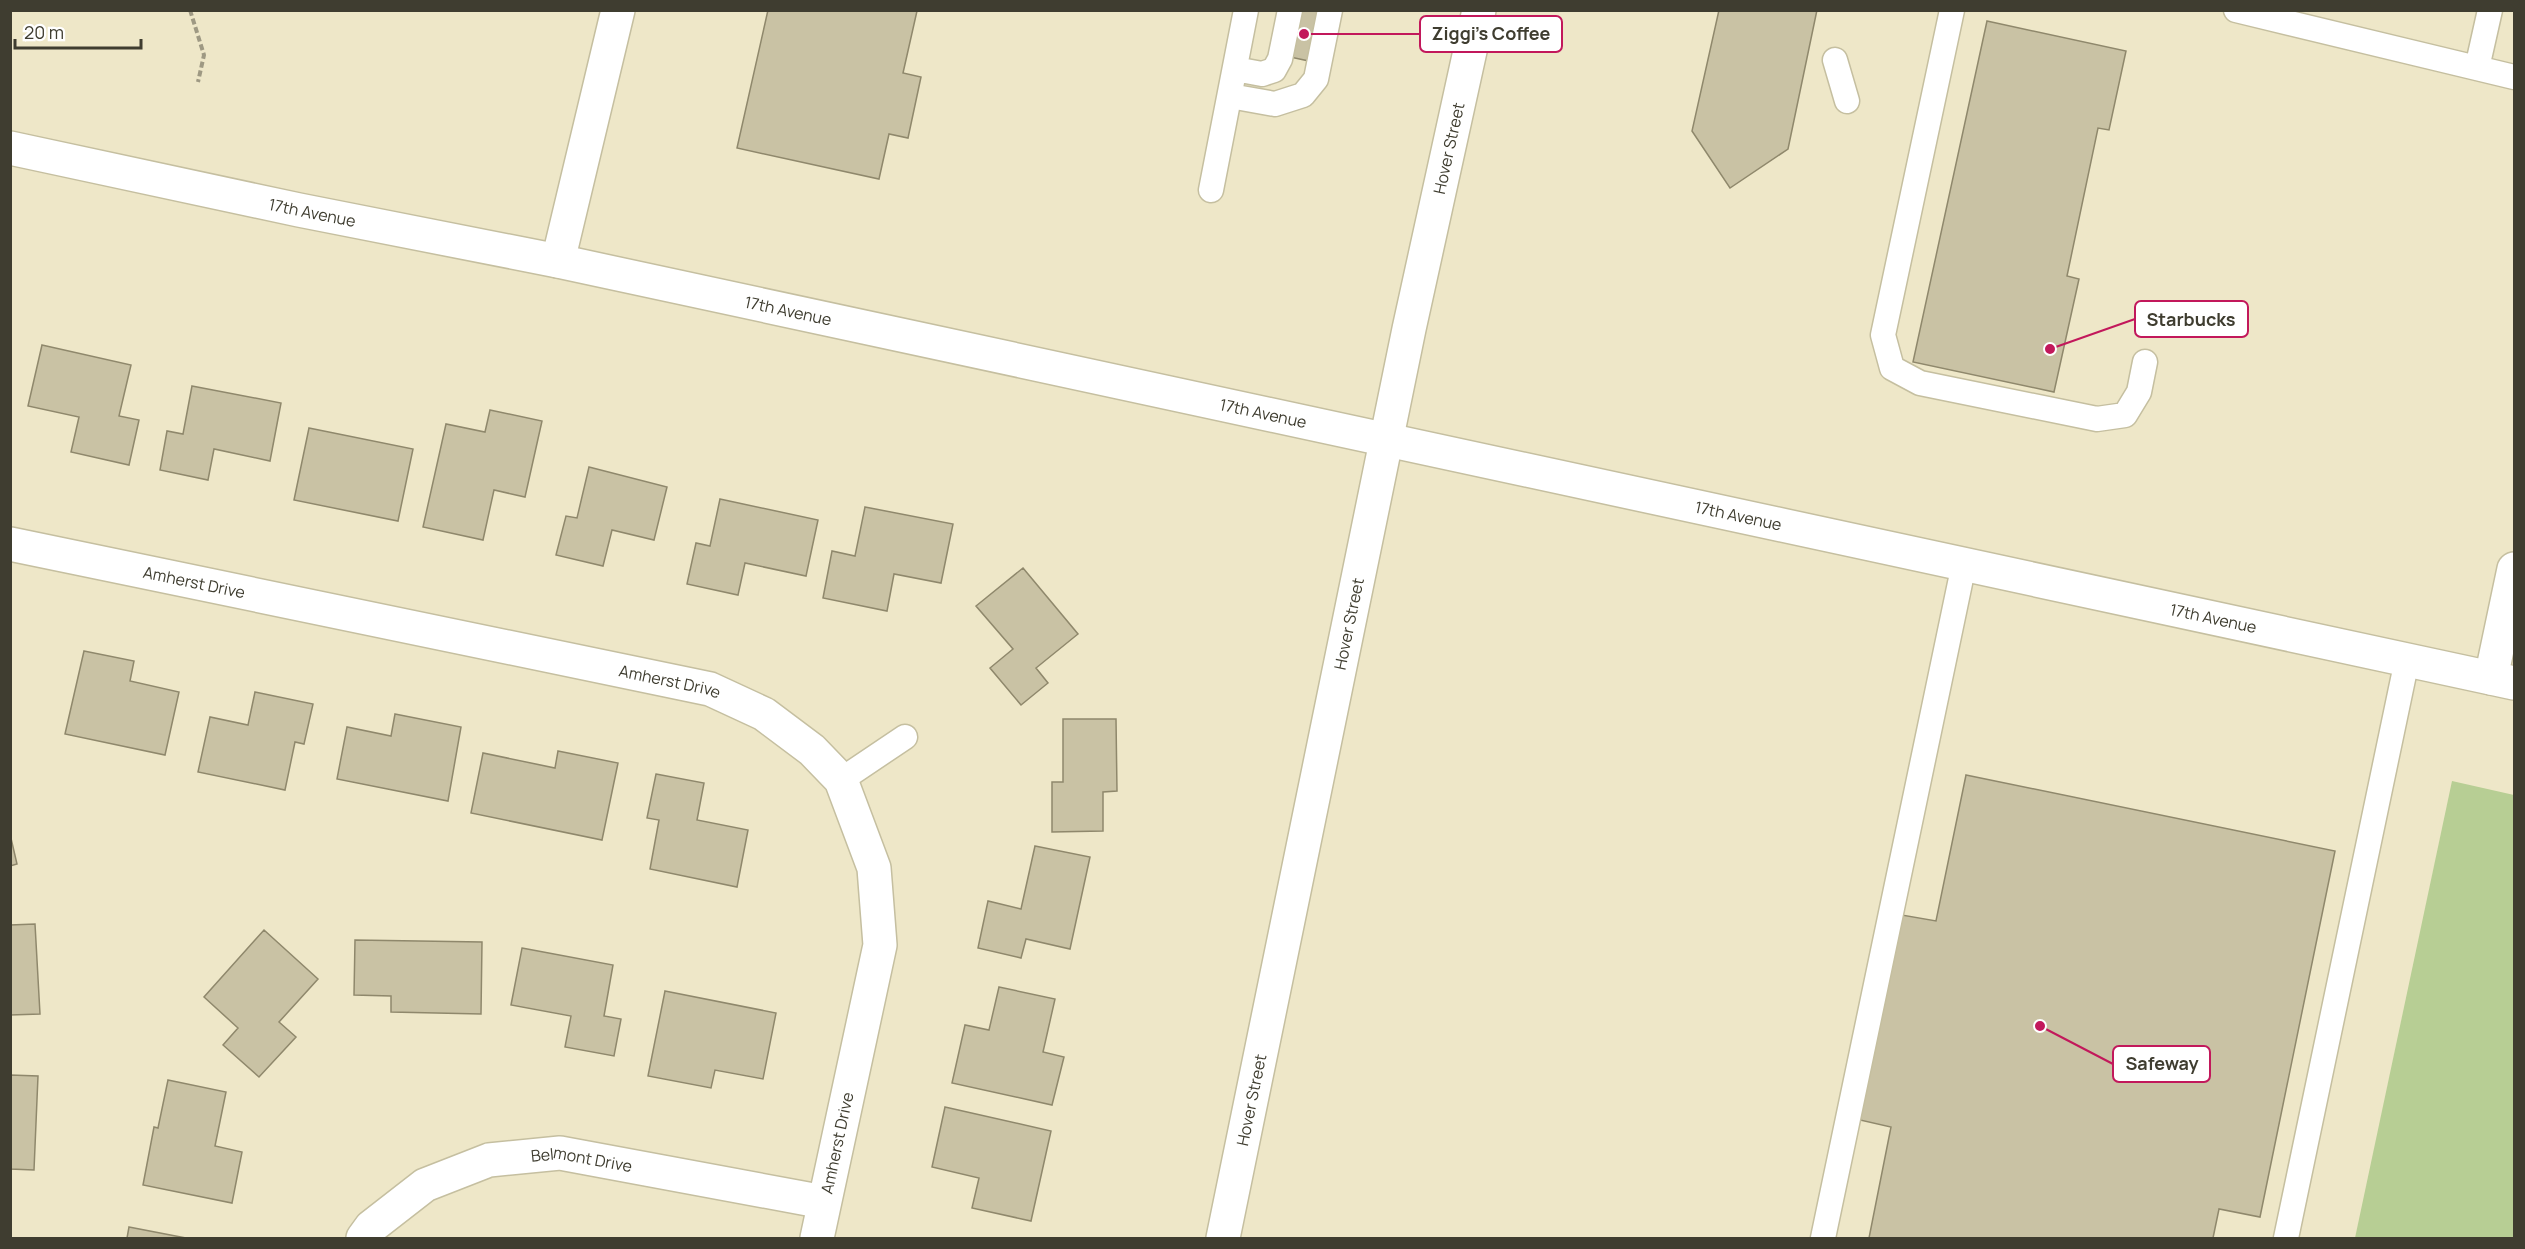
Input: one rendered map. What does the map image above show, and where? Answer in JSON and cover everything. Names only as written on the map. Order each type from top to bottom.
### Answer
[{"type":"main road","points":[[558,261],[618,10]]},
{"type":"main road","name":"Hover Street","points":[[1223,1239],[1449,140],[1479,10]]},
{"type":"main road","name":"17th Avenue","points":[[10,148],[299,210],[558,261],[2503,681]]},
{"type":"main road","name":"Amherst Drive","points":[[10,544],[710,690],[764,714],[812,750],[841,780],[874,868],[880,945],[817,1239]]},
{"type":"main road","points":[[2503,681],[2514,568]]},
{"type":"main road","name":"Belmont Drive","points":[[363,1239],[371,1227],[425,1185],[489,1160],[560,1152],[824,1202]]},
{"type":"lane","points":[[1211,190],[1246,10]]},
{"type":"lane","points":[[1235,69],[1262,74],[1274,70],[1280,59],[1290,10]]},
{"type":"lane","points":[[1230,96],[1275,104],[1303,95],[1316,79],[1330,10]]},
{"type":"lane","points":[[1952,10],[1883,335],[1892,368],[1920,383],[2097,419],[2126,416],[2139,392],[2145,362]]},
{"type":"lane","points":[[2236,10],[2514,77]]},
{"type":"lane","points":[[2477,68],[2490,10]]},
{"type":"lane","points":[[1835,60],[1847,101]]},
{"type":"lane","points":[[1823,1239],[1964,564]]},
{"type":"lane","points":[[2286,1239],[2407,660]]},
{"type":"lane","points":[[841,780],[905,737]]},
{"type":"path","points":[[190,10],[204,55],[198,82]]},
{"type":"green space","points":[[2452,781],[2514,795],[2514,1238],[2355,1238]]},
{"type":"building","points":[[768,10],[917,11],[903,73],[921,77],[908,138],[889,134],[879,179],[737,148]]},
{"type":"building","points":[[1299,10],[1319,10],[1309,61],[1290,57]]},
{"type":"building","points":[[1719,10],[1817,10],[1788,149],[1730,188],[1692,131]]},
{"type":"building","points":[[1987,21],[2126,51],[2109,130],[2098,128],[2067,276],[2079,279],[2054,392],[1913,362]]},
{"type":"building","points":[[42,345],[131,365],[119,416],[139,420],[129,465],[71,452],[79,417],[28,406]]},
{"type":"building","points":[[192,386],[281,403],[270,461],[214,449],[208,480],[160,470],[167,431],[183,434]]},
{"type":"building","points":[[490,410],[542,421],[525,497],[494,490],[483,540],[423,527],[446,424],[485,432]]},
{"type":"building","points":[[309,428],[413,449],[398,521],[294,500]]},
{"type":"building","points":[[589,467],[667,487],[654,540],[612,530],[603,566],[556,555],[566,516],[577,518]]},
{"type":"building","points":[[720,499],[818,520],[806,576],[745,563],[738,595],[687,584],[696,543],[710,546]]},
{"type":"building","points":[[865,507],[953,524],[941,583],[894,574],[887,611],[823,598],[832,551],[855,556]]},
{"type":"building","points":[[1023,568],[1078,634],[1036,668],[1048,683],[1021,705],[990,668],[1013,649],[976,606]]},
{"type":"building","points":[[84,651],[134,661],[130,681],[179,692],[165,755],[65,734]]},
{"type":"building","points":[[255,692],[313,704],[304,744],[295,742],[285,790],[198,772],[210,717],[248,725]]},
{"type":"building","points":[[395,714],[461,727],[448,801],[337,779],[347,727],[391,736]]},
{"type":"building","points":[[1063,719],[1116,719],[1117,791],[1103,792],[1103,831],[1052,832],[1052,782],[1063,782]]},
{"type":"building","points":[[558,751],[618,763],[602,840],[471,813],[483,753],[555,768]]},
{"type":"building","points":[[656,774],[704,783],[697,820],[748,830],[737,887],[650,869],[659,820],[647,818]]},
{"type":"building","points":[[1966,775],[2335,851],[2260,1217],[2219,1209],[2213,1238],[1869,1238],[1891,1127],[1860,1120],[1902,915],[1936,921]]},
{"type":"building","points":[[10,834],[17,864],[10,866]]},
{"type":"building","points":[[1035,846],[1090,857],[1070,949],[1026,939],[1021,958],[978,948],[988,901],[1021,909]]},
{"type":"building","points":[[35,924],[40,1014],[10,1015],[10,925]]},
{"type":"building","points":[[264,930],[318,979],[279,1022],[296,1037],[259,1077],[223,1045],[238,1028],[204,997]]},
{"type":"building","points":[[355,940],[482,942],[481,1014],[391,1012],[391,996],[354,995]]},
{"type":"building","points":[[522,948],[613,965],[604,1016],[621,1019],[614,1056],[565,1047],[571,1016],[511,1005]]},
{"type":"building","points":[[999,987],[1055,999],[1043,1052],[1064,1057],[1052,1105],[952,1083],[965,1025],[989,1030]]},
{"type":"building","points":[[665,991],[776,1013],[763,1079],[715,1070],[711,1088],[648,1076]]},
{"type":"building","points":[[10,1075],[38,1076],[34,1170],[10,1169]]},
{"type":"building","points":[[168,1080],[226,1092],[215,1146],[242,1152],[232,1203],[143,1185],[154,1127],[158,1128]]},
{"type":"building","points":[[945,1107],[1051,1131],[1031,1221],[972,1208],[979,1178],[932,1167]]},
{"type":"building","points":[[129,1227],[186,1238],[127,1238]]},
{"type":"place","name":"Ziggi's Coffee","points":[[1304,34]]},
{"type":"place","name":"Starbucks","points":[[2050,349]]},
{"type":"place","name":"Safeway","points":[[2040,1026]]}]
